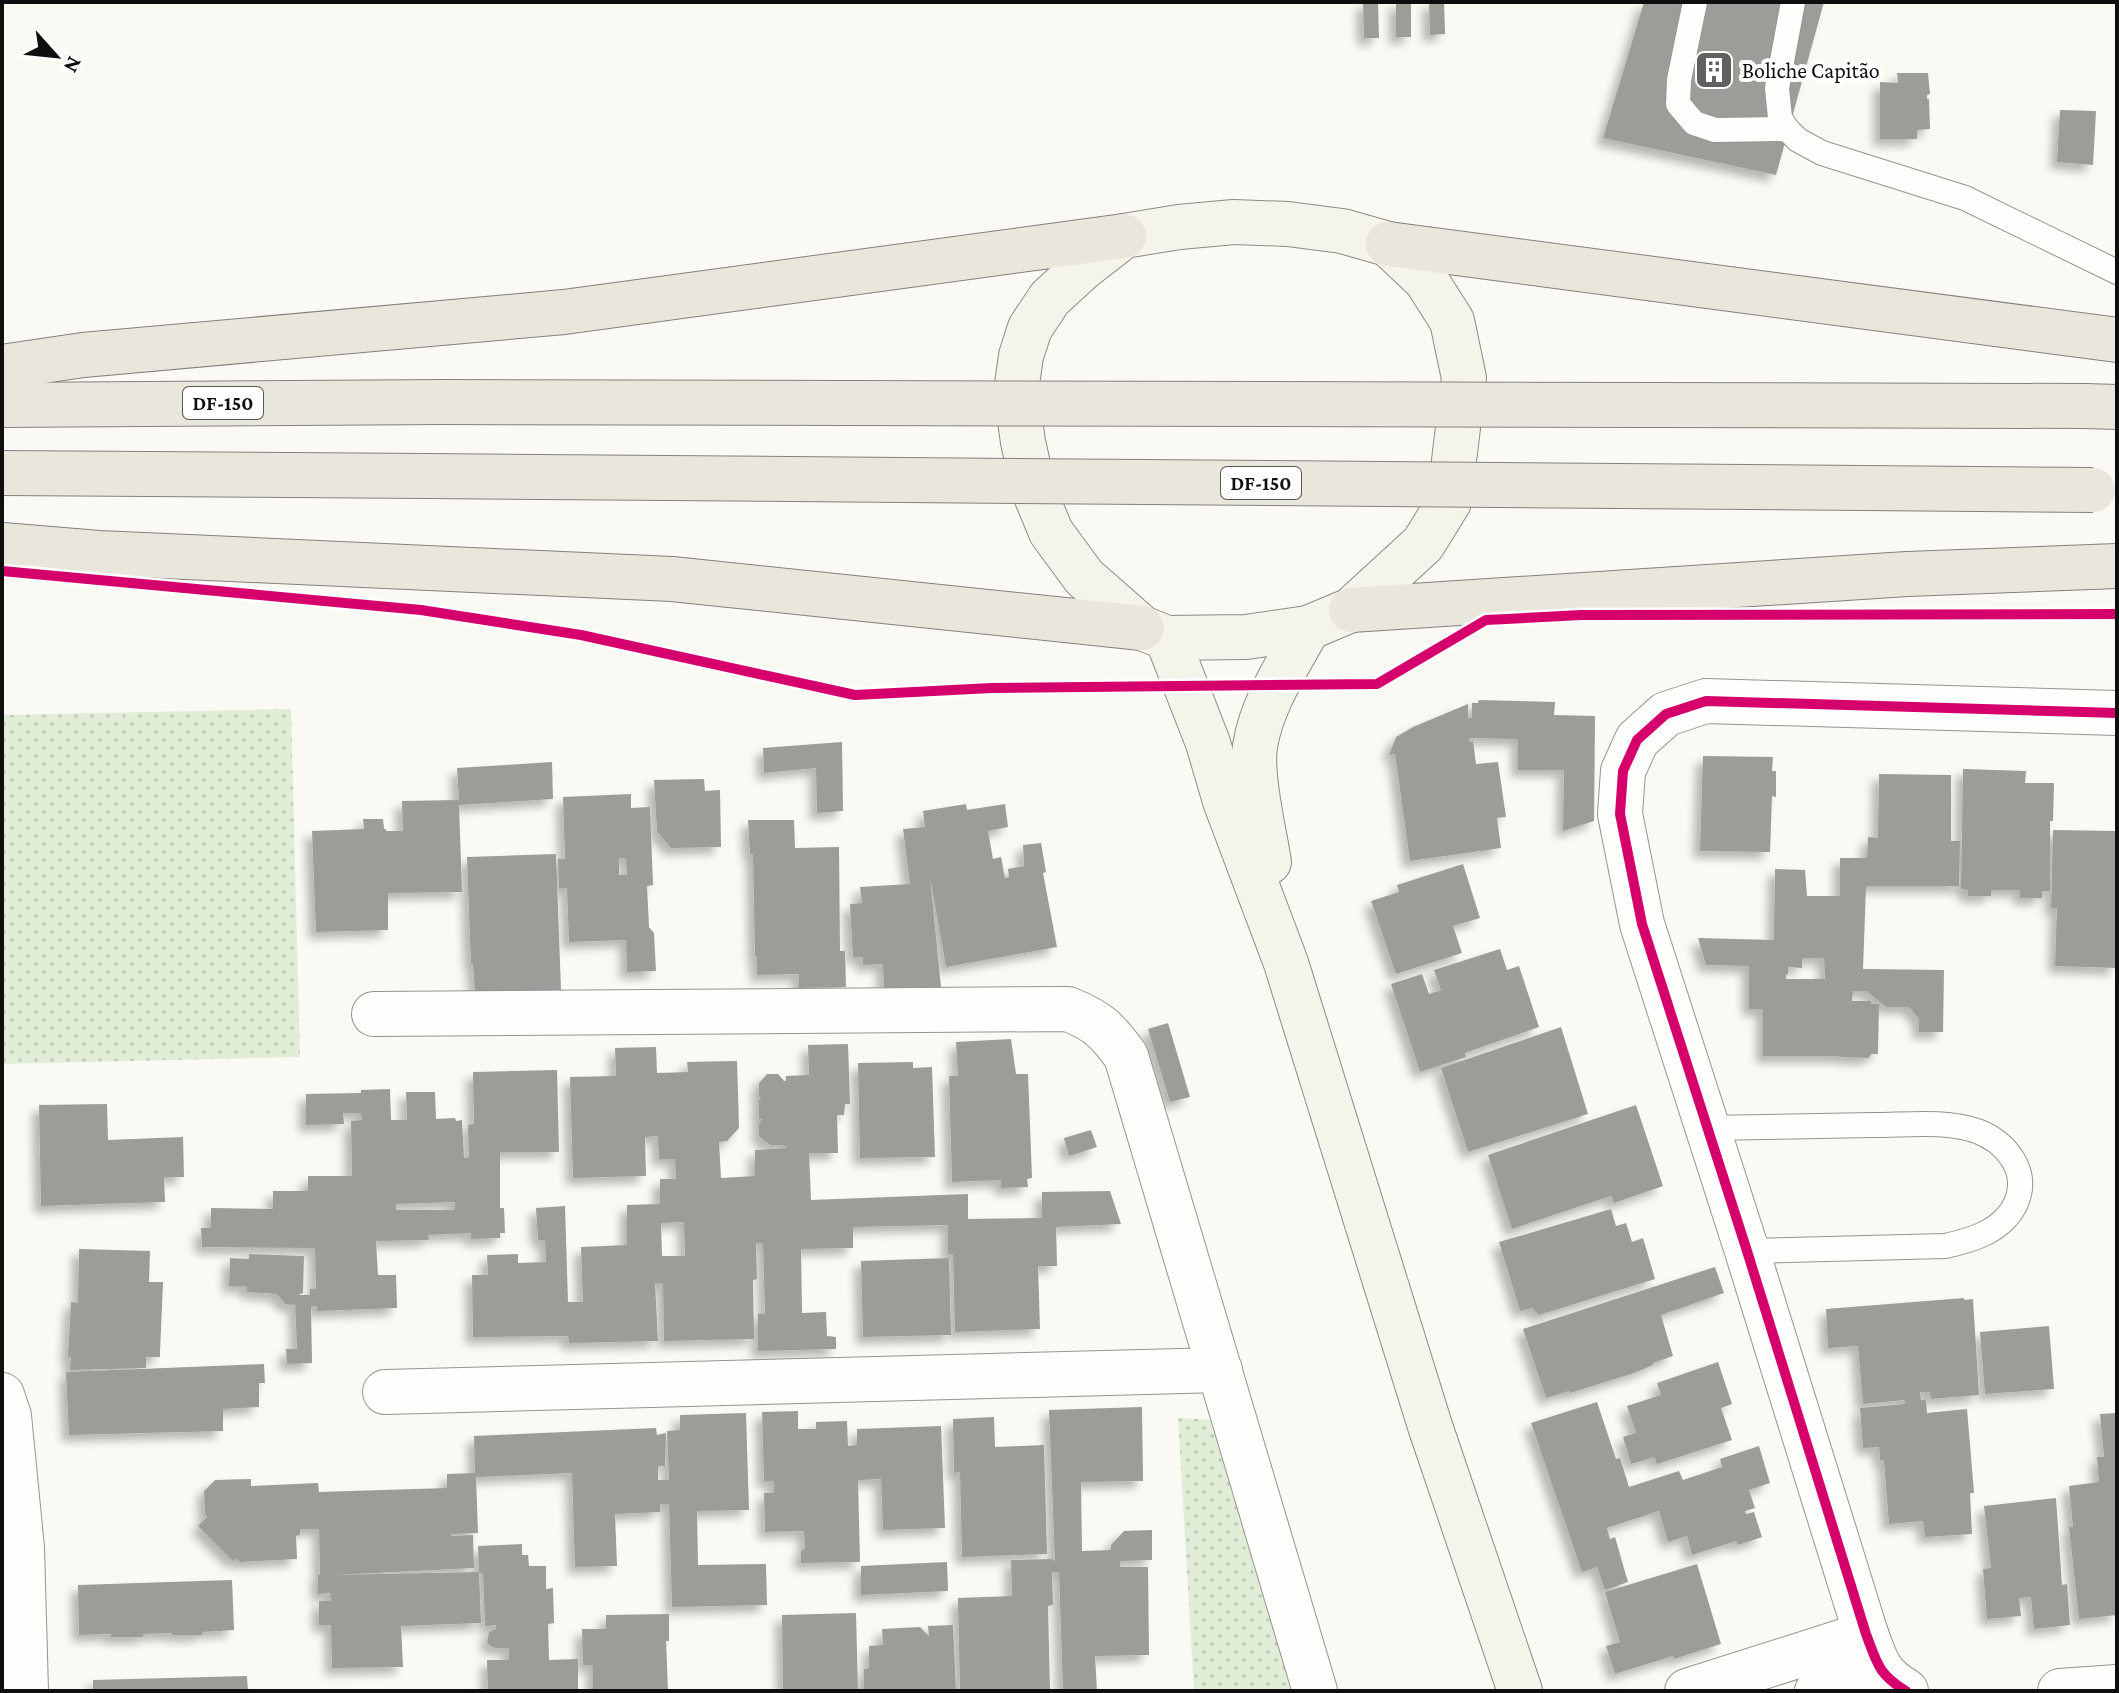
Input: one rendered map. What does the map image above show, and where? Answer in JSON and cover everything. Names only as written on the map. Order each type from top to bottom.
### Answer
[{"type":"main road","points":[[2,367],[83,355],[564,312],[1234,222],[1329,229],[1388,244],[2117,340]]},
{"type":"main road","points":[[1124,236],[1050,298],[1030,328],[1021,356],[1016,391],[1034,491],[1051,532],[1084,577],[1155,633],[1208,743],[1225,801],[1286,963],[1425,1411],[1520,1691]]},
{"type":"main road","points":[[1351,610],[1423,544],[1449,502],[1464,378],[1452,321],[1426,280],[1388,244]]},
{"type":"main road","name":"DF-150","points":[[2,405],[443,402],[2101,406]]},
{"type":"main road","name":"DF-150","points":[[2,473],[2105,491]]},
{"type":"main road","points":[[2,545],[99,553],[672,579],[1155,633],[1246,637],[1308,628],[1351,610],[1907,574],[2117,566]]},
{"type":"main road","points":[[1286,963],[1257,791],[1255,749],[1268,702],[1308,628]]},
{"type":"street","points":[[1884,1665],[1642,924],[1620,814],[1623,771],[1637,740],[1666,714],[1706,701],[2117,713]]},
{"type":"street","points":[[374,1014],[1068,1009],[1091,1018],[1109,1033],[1126,1056],[1315,1691]]},
{"type":"street","points":[[385,1392],[1220,1370]]},
{"type":"street","points":[[2,1395],[9,1416],[22,1548],[26,1691]]},
{"type":"street","points":[[1687,1691],[1884,1665]]},
{"type":"street","points":[[1817,1691],[1884,1665]]},
{"type":"street","points":[[2060,1691],[2117,1687]]},
{"type":"lane","points":[[1695,2],[1679,80],[1678,104],[1694,123],[1715,130],[1787,129]]},
{"type":"lane","points":[[1793,2],[1777,88],[1780,118],[1798,140],[1822,153],[1965,198],[2117,272]]},
{"type":"lane","points":[[1707,1128],[1935,1124],[1979,1132],[2003,1146],[2015,1161],[2020,1179],[2015,1205],[1987,1233],[1966,1242],[1945,1246],[1747,1251]]},
{"type":"green space","points":[[291,709],[300,1057],[2,1064],[2,715]]},
{"type":"green space","points":[[1178,1418],[1219,1420],[1305,1691],[1194,1691]]},
{"type":"building","points":[[1363,2],[1378,2],[1379,38],[1364,38]]},
{"type":"building","points":[[1396,2],[1411,2],[1411,37],[1396,37]]},
{"type":"building","points":[[1429,2],[1444,2],[1445,34],[1430,35]]},
{"type":"building","name":"Boliche Capitão","points":[[1644,2],[1824,2],[1776,175],[1603,138]]},
{"type":"building","points":[[1897,73],[1928,73],[1930,129],[1917,130],[1917,139],[1880,139],[1880,82],[1898,83]]},
{"type":"building","points":[[2060,110],[2096,111],[2093,165],[2057,162]]},
{"type":"building","points":[[1479,700],[1555,702],[1554,715],[1595,716],[1594,821],[1563,831],[1564,770],[1518,770],[1518,739],[1469,738],[1470,742],[1473,741],[1476,764],[1498,762],[1506,817],[1497,818],[1501,848],[1410,861],[1395,754],[1389,755],[1396,737],[1468,704],[1468,718],[1472,718],[1472,703]]},
{"type":"building","points":[[842,742],[843,811],[817,813],[816,768],[764,773],[763,748]]},
{"type":"building","points":[[1703,756],[1773,757],[1776,797],[1772,796],[1770,852],[1700,851]]},
{"type":"building","points":[[552,762],[553,799],[459,805],[462,892],[388,893],[388,930],[316,932],[312,831],[364,829],[363,819],[383,819],[387,831],[403,831],[402,801],[459,800],[457,768]]},
{"type":"building","points":[[1963,769],[2026,771],[2025,783],[2054,783],[2053,821],[2050,821],[2050,891],[2042,891],[2042,898],[2020,898],[2020,890],[1991,890],[1991,896],[1968,896],[1968,890],[1961,889]]},
{"type":"building","points":[[1879,774],[1951,775],[1951,841],[1960,841],[1959,886],[1866,886],[1863,969],[1944,970],[1943,1032],[1919,1032],[1919,1019],[1909,1007],[1886,1007],[1866,991],[1853,991],[1852,1001],[1879,1004],[1878,1054],[1871,1054],[1869,1058],[1763,1056],[1763,1009],[1749,1009],[1749,966],[1706,965],[1698,938],[1774,940],[1775,869],[1805,870],[1807,896],[1840,896],[1840,858],[1867,858],[1868,837],[1878,838]],"holes":[[[1802,958],[1824,958],[1825,979],[1786,979],[1788,967],[1802,968]]]},
{"type":"building","points":[[704,779],[705,791],[720,790],[721,847],[671,848],[657,832],[654,780]]},
{"type":"building","points":[[631,794],[631,808],[650,807],[653,885],[647,886],[656,971],[627,972],[626,940],[569,942],[567,888],[559,888],[558,859],[565,859],[563,797]],"holes":[[[619,858],[626,858],[627,875],[619,875]]]},
{"type":"building","points":[[966,804],[967,810],[1005,804],[1008,827],[988,831],[993,859],[1001,857],[1005,878],[1009,877],[1008,869],[1024,866],[1023,845],[1041,843],[1046,872],[1043,873],[1057,947],[946,967],[930,877],[941,987],[884,988],[883,964],[863,965],[863,957],[853,957],[850,904],[862,903],[860,887],[910,884],[903,829],[925,827],[923,811]]},
{"type":"building","points":[[748,820],[794,820],[795,848],[839,847],[840,951],[845,951],[846,987],[799,988],[799,974],[757,975],[753,854],[750,854]]},
{"type":"building","points":[[2053,830],[2117,831],[2117,968],[2055,966],[2057,908],[2051,908]]},
{"type":"building","points":[[556,854],[561,990],[475,992],[467,857]]},
{"type":"building","points":[[1463,864],[1480,918],[1453,926],[1462,953],[1396,974],[1371,901],[1399,892],[1397,885]]},
{"type":"building","points":[[1500,949],[1507,970],[1519,966],[1539,1027],[1420,1072],[1391,984],[1422,974],[1429,994],[1441,990],[1434,970]]},
{"type":"building","points":[[1168,1023],[1190,1097],[1170,1102],[1148,1029]]},
{"type":"building","points":[[1561,1027],[1588,1114],[1468,1152],[1441,1068]]},
{"type":"building","points":[[1011,1039],[1016,1074],[1028,1074],[1032,1178],[1027,1179],[1028,1187],[1001,1188],[1001,1180],[952,1182],[949,1076],[958,1076],[956,1042]]},
{"type":"building","points":[[848,1044],[850,1104],[845,1104],[844,1115],[837,1115],[838,1153],[809,1153],[811,1200],[968,1194],[968,1219],[1042,1218],[1042,1192],[1110,1191],[1121,1224],[1056,1227],[1057,1266],[1038,1266],[1040,1329],[955,1332],[953,1254],[948,1254],[948,1225],[853,1227],[853,1248],[801,1249],[802,1313],[826,1312],[827,1336],[836,1337],[836,1349],[758,1351],[758,1314],[765,1314],[763,1243],[756,1243],[754,1339],[664,1341],[663,1283],[655,1283],[658,1341],[569,1343],[568,1336],[473,1337],[472,1275],[488,1275],[487,1255],[518,1254],[518,1263],[546,1262],[545,1240],[538,1240],[536,1208],[565,1206],[568,1302],[583,1302],[581,1247],[627,1245],[627,1205],[660,1204],[660,1179],[676,1179],[675,1159],[659,1159],[658,1136],[645,1137],[646,1176],[573,1178],[570,1077],[616,1076],[615,1048],[656,1047],[657,1073],[688,1072],[687,1062],[737,1061],[739,1128],[727,1141],[719,1142],[721,1178],[755,1176],[755,1150],[787,1148],[770,1145],[759,1136],[762,1119],[759,1119],[759,1083],[767,1074],[778,1074],[784,1081],[786,1076],[809,1075],[808,1045]],"holes":[[[684,1222],[685,1256],[662,1256],[661,1223]]]},
{"type":"building","points":[[913,1062],[913,1068],[932,1067],[935,1157],[860,1158],[858,1063]]},
{"type":"building","points":[[557,1070],[559,1152],[500,1152],[500,1208],[504,1208],[505,1233],[500,1233],[500,1238],[471,1239],[471,1233],[428,1235],[429,1240],[376,1241],[378,1275],[396,1275],[397,1308],[317,1311],[317,1306],[311,1306],[312,1363],[287,1364],[286,1349],[297,1349],[295,1303],[285,1304],[277,1294],[247,1292],[247,1286],[229,1286],[230,1258],[249,1259],[249,1254],[304,1256],[303,1293],[298,1295],[310,1295],[310,1289],[316,1289],[315,1248],[202,1247],[201,1228],[211,1228],[211,1208],[273,1209],[273,1191],[308,1191],[308,1176],[352,1176],[351,1121],[362,1120],[361,1113],[343,1113],[344,1124],[306,1125],[306,1094],[390,1089],[391,1120],[407,1120],[406,1092],[435,1092],[436,1119],[462,1120],[464,1158],[469,1157],[468,1125],[474,1124],[473,1072]],"holes":[[[455,1202],[455,1210],[396,1210],[396,1204]]]},
{"type":"building","points":[[107,1104],[108,1140],[183,1137],[184,1177],[164,1177],[165,1202],[41,1206],[39,1105]]},
{"type":"building","points":[[1636,1105],[1663,1186],[1614,1203],[1611,1196],[1512,1229],[1488,1155]]},
{"type":"building","points":[[1091,1130],[1097,1147],[1069,1156],[1064,1138]]},
{"type":"building","points":[[1611,1209],[1616,1226],[1626,1223],[1632,1242],[1643,1238],[1655,1279],[1539,1315],[1532,1308],[1520,1311],[1499,1242]]},
{"type":"building","points":[[79,1249],[150,1251],[149,1282],[163,1282],[160,1357],[146,1357],[146,1368],[70,1370],[71,1302],[78,1303]]},
{"type":"building","points":[[949,1258],[951,1335],[863,1337],[861,1261]]},
{"type":"building","points":[[1715,1267],[1724,1293],[1661,1315],[1673,1356],[1634,1373],[1546,1398],[1523,1329]]},
{"type":"building","points":[[1973,1299],[1979,1395],[1931,1399],[1930,1392],[1920,1392],[1921,1400],[1926,1399],[1927,1413],[1967,1409],[1974,1493],[1970,1493],[1972,1534],[1925,1537],[1923,1521],[1889,1524],[1884,1460],[1880,1460],[1879,1447],[1863,1448],[1860,1408],[1905,1404],[1904,1400],[1863,1404],[1858,1346],[1828,1348],[1826,1309]]},
{"type":"building","points":[[2049,1326],[2054,1389],[1985,1394],[1980,1332]]},
{"type":"building","points":[[1718,1362],[1732,1404],[1721,1408],[1732,1440],[1657,1464],[1654,1457],[1631,1464],[1623,1437],[1636,1433],[1627,1406],[1661,1395],[1657,1383]]},
{"type":"building","points":[[264,1364],[265,1383],[259,1383],[259,1407],[223,1409],[223,1431],[69,1435],[66,1372]]},
{"type":"building","points":[[1597,1402],[1629,1487],[1679,1471],[1683,1480],[1722,1467],[1720,1459],[1759,1446],[1770,1483],[1749,1490],[1755,1508],[1745,1511],[1746,1514],[1754,1512],[1762,1537],[1738,1545],[1736,1541],[1692,1555],[1687,1536],[1668,1542],[1659,1511],[1607,1528],[1610,1539],[1615,1537],[1628,1582],[1605,1590],[1597,1567],[1582,1572],[1531,1423]]},
{"type":"building","points":[[1142,1407],[1143,1481],[1081,1482],[1082,1551],[1111,1550],[1111,1545],[1124,1531],[1152,1530],[1152,1560],[1120,1561],[1120,1567],[1148,1567],[1149,1655],[1095,1656],[1097,1691],[1063,1691],[1059,1572],[1052,1572],[1053,1605],[1048,1606],[1050,1691],[960,1691],[958,1598],[1012,1596],[1011,1560],[1055,1561],[1049,1410]]},
{"type":"building","points":[[798,1411],[798,1429],[816,1429],[816,1422],[847,1421],[848,1446],[857,1445],[857,1429],[941,1426],[945,1528],[883,1530],[881,1479],[858,1480],[860,1562],[801,1563],[801,1551],[805,1548],[804,1531],[765,1532],[764,1493],[774,1493],[774,1481],[764,1481],[762,1412]]},
{"type":"building","points":[[746,1413],[749,1510],[697,1511],[698,1565],[766,1564],[767,1605],[672,1607],[669,1504],[660,1504],[660,1512],[615,1514],[617,1566],[575,1567],[572,1473],[476,1477],[478,1533],[451,1534],[473,1535],[474,1568],[333,1575],[479,1572],[481,1623],[401,1626],[403,1667],[332,1668],[331,1625],[319,1625],[319,1601],[331,1601],[330,1593],[318,1594],[319,1529],[300,1529],[300,1535],[296,1536],[297,1559],[240,1562],[236,1558],[234,1562],[198,1526],[207,1517],[204,1491],[215,1480],[251,1479],[251,1486],[318,1483],[319,1492],[447,1488],[447,1474],[475,1473],[474,1436],[656,1428],[657,1435],[666,1433],[665,1466],[658,1466],[658,1480],[669,1480],[667,1431],[680,1430],[680,1415]]},
{"type":"building","points":[[2117,1413],[2117,1615],[2079,1619],[2069,1527],[2073,1527],[2069,1486],[2099,1482],[2097,1457],[2104,1457],[2100,1414]]},
{"type":"building","points":[[994,1417],[995,1447],[1044,1445],[1047,1554],[962,1557],[960,1472],[954,1473],[953,1419]]},
{"type":"building","points":[[2056,1498],[2062,1585],[2067,1584],[2070,1625],[2034,1629],[2031,1597],[2019,1598],[2021,1616],[1987,1619],[1983,1569],[1991,1568],[1984,1506]]},
{"type":"building","points":[[522,1544],[522,1555],[528,1555],[529,1566],[546,1566],[546,1589],[553,1588],[554,1623],[548,1624],[549,1660],[578,1659],[578,1691],[488,1691],[487,1660],[509,1660],[509,1648],[495,1648],[487,1641],[489,1632],[496,1629],[496,1625],[485,1626],[483,1573],[479,1573],[478,1546]]},
{"type":"building","points":[[947,1562],[948,1591],[861,1595],[861,1566]]},
{"type":"building","points":[[1697,1564],[1721,1644],[1615,1674],[1606,1646],[1620,1642],[1605,1592]]},
{"type":"building","points":[[232,1580],[234,1630],[202,1632],[202,1635],[143,1634],[143,1637],[79,1635],[78,1585]]},
{"type":"building","points":[[856,1613],[858,1691],[783,1691],[782,1615]]},
{"type":"building","points":[[669,1614],[669,1641],[666,1641],[668,1691],[593,1691],[593,1665],[583,1665],[582,1629],[606,1629],[606,1615]]},
{"type":"building","points":[[953,1625],[956,1691],[864,1691],[864,1669],[869,1668],[869,1646],[883,1645],[882,1629],[920,1627],[929,1636],[928,1626]]},
{"type":"building","points":[[247,1676],[248,1691],[93,1691],[93,1680]]},
{"type":"cycle path","points":[[2,571],[421,610],[581,635],[855,695],[992,688],[1377,684],[1486,620],[1581,615],[2117,614]]},
{"type":"cycle path","points":[[1906,1691],[1889,1679],[1880,1667],[1866,1634],[1642,924],[1620,814],[1623,771],[1637,740],[1666,714],[1706,701],[2117,713]]},
{"type":"place","name":"Boliche Capitão","points":[[1714,70]]}]
